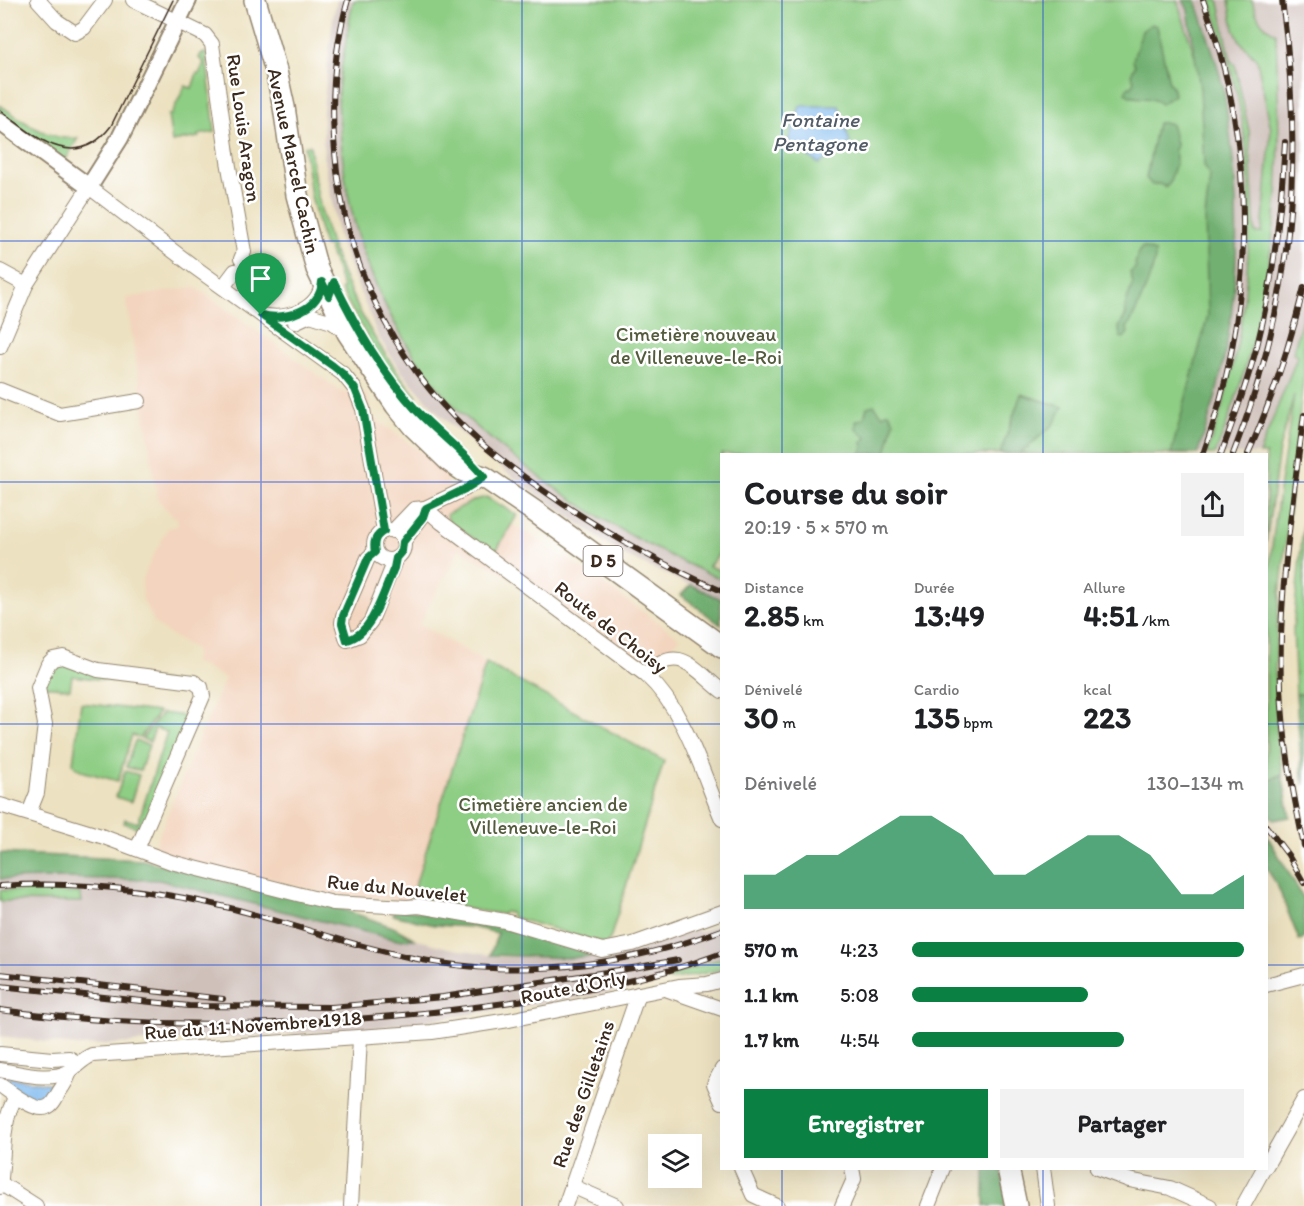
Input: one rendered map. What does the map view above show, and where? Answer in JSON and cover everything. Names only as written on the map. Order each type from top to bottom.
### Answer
[{"type":"main road","name":"Avenue Marcel Cachin","points":[[255,0],[269,44],[284,107],[292,167],[303,222],[348,333],[414,428],[448,460],[464,471],[484,477]]},
{"type":"main road","name":"Avenue Marcel Cachin","points":[[266,0],[280,45],[298,119],[302,165],[329,286],[386,373],[418,412],[484,477]]},
{"type":"main road","name":"D 5","points":[[484,477],[720,646]]},
{"type":"main road","points":[[1009,1170],[1018,1206]]},
{"type":"main road","points":[[1018,1170],[1018,1206]]},
{"type":"street","points":[[38,0],[57,21],[75,33],[84,28],[105,0]]},
{"type":"street","name":"Rue Louis Aragon","points":[[132,0],[205,35],[212,44],[228,161],[244,252],[223,287]]},
{"type":"street","points":[[0,347],[26,285],[120,138],[188,0]]},
{"type":"street","points":[[0,122],[343,374],[355,389],[363,409],[394,535],[402,551],[396,558],[394,568],[371,621],[360,635],[347,640],[342,623],[343,616],[368,558],[375,552]]},
{"type":"street","points":[[0,271],[26,285]]},
{"type":"street","points":[[261,315],[285,316],[309,306],[329,286]]},
{"type":"street","points":[[279,328],[310,315],[320,308],[329,286]]},
{"type":"street","points":[[310,315],[332,322],[348,333]]},
{"type":"street","points":[[0,390],[60,414],[139,401]]},
{"type":"street","points":[[396,558],[382,559],[375,552],[376,537],[394,535],[414,509],[426,508],[484,477]]},
{"type":"street","name":"Route de Choisy","points":[[426,508],[450,529],[646,675],[660,688],[681,721],[720,814]]},
{"type":"street","points":[[29,813],[37,794],[45,724],[38,688],[53,658],[63,657],[98,670],[194,682],[201,687],[203,696],[137,849]]},
{"type":"street","points":[[646,675],[657,664],[666,659],[676,658],[689,664],[720,689]]},
{"type":"street","name":"Rue du Nouvelet","points":[[0,805],[171,862],[333,903],[419,906],[505,921],[602,950],[633,944],[720,913]]},
{"type":"street","points":[[1268,984],[1304,975]]},
{"type":"street","name":"Route d'Orly","points":[[432,1032],[720,981]]},
{"type":"street","points":[[666,989],[720,1008]]},
{"type":"street","name":"Rue des Gilletains","points":[[565,1206],[638,994]]},
{"type":"street","name":"Rue du 11 Novembre 1918","points":[[0,1070],[54,1077],[92,1056],[116,1053],[432,1032]]},
{"type":"street","points":[[351,1206],[360,1038]]},
{"type":"street","points":[[0,1053],[52,1059],[69,1058],[74,1067],[52,1103],[46,1108],[32,1106],[0,1085]]},
{"type":"street","points":[[720,1072],[714,1083],[720,1098]]},
{"type":"street","points":[[16,1097],[7,1122],[0,1185],[36,1206]]},
{"type":"street","points":[[1268,1162],[1304,1101]]},
{"type":"street","points":[[742,1170],[753,1195],[777,1206]]},
{"type":"street","points":[[842,1206],[854,1179],[852,1170]]},
{"type":"street","points":[[928,1206],[942,1170]]},
{"type":"street","points":[[1043,1170],[1048,1206]]},
{"type":"street","points":[[1102,1170],[1129,1180],[1170,1188],[1210,1206]]},
{"type":"street","points":[[1243,1206],[1263,1170]]},
{"type":"street","points":[[572,1186],[618,1206]]},
{"type":"shaded area","points":[[337,0],[368,0],[366,256],[399,333],[444,396],[522,465],[634,536],[720,579],[720,599],[623,555],[505,471],[440,415],[402,372],[378,336],[339,239],[324,159],[323,111]]},
{"type":"shaded area","points":[[1177,0],[1304,0],[1304,389],[1288,384],[1259,453],[1187,453],[1202,78]]},
{"type":"shaded area","points":[[195,287],[341,392],[368,394],[371,416],[431,459],[446,474],[448,485],[562,555],[680,638],[666,651],[653,658],[640,661],[524,585],[459,549],[419,624],[486,663],[410,901],[329,894],[172,857],[153,849],[225,678],[194,662],[196,650],[154,622],[143,599],[142,581],[152,558],[168,528],[178,526],[177,517],[174,517],[158,500],[126,298]]},
{"type":"shaded area","points":[[0,851],[3,853],[143,860],[177,872],[448,948],[499,957],[572,958],[636,951],[696,929],[700,932],[720,924],[720,970],[585,997],[363,1030],[77,1046],[0,1036]]},
{"type":"green space","name":"Cimetière nouveau de Villeneuve-le-Roi","points":[[354,0],[1177,0],[1202,78],[1221,248],[1187,453],[720,453],[720,553],[709,566],[720,571],[720,579],[662,552],[576,502],[497,444],[444,395],[403,338],[386,307],[360,242],[345,174],[338,94]]},
{"type":"green space","points":[[1183,0],[1196,0],[1223,87],[1234,168],[1236,251],[1234,293],[1228,334],[1221,375],[1210,415],[1197,453],[1171,453],[1208,315],[1205,217],[1210,177],[1204,165],[1200,89],[1188,10]]},
{"type":"green space","points":[[1211,0],[1218,0],[1231,61],[1235,65],[1249,131],[1255,233],[1262,233],[1271,129],[1257,60],[1239,40],[1234,29],[1229,0],[1252,0],[1260,20],[1276,33],[1279,153],[1276,201],[1270,255],[1252,342],[1236,399],[1215,453],[1206,453],[1219,418],[1238,343],[1247,266],[1249,189],[1246,150],[1241,113]]},
{"type":"green space","points":[[1151,24],[1157,26],[1169,83],[1174,95],[1161,104],[1152,99],[1129,96],[1125,93],[1134,81],[1131,74],[1135,66],[1133,60],[1142,31]]},
{"type":"green space","points":[[206,53],[215,132],[172,142],[168,115],[171,115],[185,86],[192,88],[197,73],[199,74],[204,63],[199,58],[201,54]]},
{"type":"green space","points":[[0,105],[36,129],[57,137],[78,138],[64,163],[0,116]]},
{"type":"green space","points":[[1157,123],[1170,124],[1176,143],[1174,150],[1176,163],[1170,183],[1166,187],[1159,184],[1152,185],[1146,178]]},
{"type":"green space","points":[[310,145],[322,213],[344,279],[376,340],[417,397],[413,401],[378,356],[341,290],[343,288],[328,246],[324,246],[311,196],[304,146]]},
{"type":"green space","points":[[1143,247],[1155,252],[1155,258],[1145,290],[1124,338],[1120,337],[1119,327],[1126,315],[1125,307],[1133,282],[1130,273],[1136,267],[1139,251]]},
{"type":"green space","points":[[1304,312],[1304,373],[1278,613],[1275,672],[1277,737],[1282,774],[1268,782],[1268,579],[1294,395],[1279,450],[1268,529],[1268,453],[1259,453],[1298,355],[1293,353]]},
{"type":"green space","points":[[1021,394],[1063,407],[1054,424],[1021,453],[1000,453]]},
{"type":"green space","points":[[874,405],[882,415],[889,412],[894,421],[886,453],[861,453],[862,442],[867,438],[856,429],[856,421],[864,418],[867,407]]},
{"type":"green space","points":[[486,497],[517,515],[495,553],[452,524],[447,514]]},
{"type":"green space","points":[[1304,516],[1304,694],[1296,694],[1293,629]]},
{"type":"green space","points":[[691,585],[720,599],[720,624],[681,595]]},
{"type":"green space","points":[[57,662],[174,683],[173,688],[72,676],[70,689],[44,686],[45,680]]},
{"type":"green space","name":"Cimetière ancien de Villeneuve-le-Roi","points":[[486,663],[664,761],[610,939],[605,944],[512,917],[511,913],[502,914],[410,901]]},
{"type":"green space","points":[[1296,694],[1304,694],[1304,785],[1302,778]]},
{"type":"green space","points":[[81,703],[159,712],[140,738],[132,735],[118,781],[85,772],[75,767],[73,763]]},
{"type":"green space","points":[[162,713],[184,716],[185,723],[143,829],[124,823],[125,819],[138,823],[167,732],[155,728],[150,742],[142,739]]},
{"type":"green space","points":[[135,741],[149,745],[140,771],[126,767]]},
{"type":"green space","points":[[125,771],[139,775],[131,802],[116,797]]},
{"type":"green space","points":[[1282,774],[1290,817],[1274,820],[1268,813],[1268,782]]},
{"type":"green space","points":[[1268,837],[1304,899],[1304,939],[1299,940],[1278,887],[1268,870]]},
{"type":"green space","points":[[0,853],[143,860],[254,889],[313,899],[393,927],[415,939],[397,940],[159,880],[0,879]]},
{"type":"green space","points":[[0,890],[80,893],[82,902],[0,901]]},
{"type":"green space","points":[[394,908],[483,922],[604,954],[572,958],[490,955],[498,933],[471,927],[434,925],[393,915]]},
{"type":"green space","points":[[720,958],[720,970],[670,980],[665,978]]},
{"type":"green space","points":[[985,1170],[1001,1170],[1008,1206],[985,1206]]},
{"type":"water","name":"Fontaine Pentagone","points":[[800,106],[839,106],[850,143],[819,164],[788,141]]},
{"type":"water","points":[[0,1076],[52,1086],[42,1098],[35,1100],[0,1080]]},
{"type":"tram line","points":[[0,110],[27,130],[55,146],[69,149],[83,147],[97,140],[111,126],[173,0]]},
{"type":"railway","points":[[348,0],[339,42],[334,85],[337,171],[354,249],[384,321],[405,355],[454,417],[483,445],[512,468],[563,504],[621,540],[660,562],[720,590]]},
{"type":"railway","points":[[1203,0],[1221,55],[1233,112],[1241,169],[1243,227],[1241,285],[1233,342],[1220,399],[1203,453]]},
{"type":"railway","points":[[1233,453],[1269,342],[1281,286],[1288,230],[1292,174],[1292,117],[1289,59],[1282,0]]},
{"type":"railway","points":[[1221,453],[1249,374],[1263,321],[1276,245],[1285,142]]},
{"type":"railway","points":[[1248,453],[1280,372],[1304,287]]},
{"type":"railway","points":[[1304,415],[1287,551],[1281,653],[1282,707],[1286,747],[1304,846]]},
{"type":"railway","points":[[1268,829],[1288,855],[1304,883]]},
{"type":"railway","points":[[0,886],[88,886],[147,892],[234,909],[337,939],[414,958],[476,967],[547,968],[618,959],[688,942],[720,931]]},
{"type":"railway","points":[[0,1010],[60,1017],[181,1024],[242,1024],[363,1018],[483,1006],[574,992],[634,980],[720,954]]},
{"type":"railway","points":[[0,986],[189,1006],[332,1007],[443,997],[678,960]]},
{"type":"railway","points":[[0,974],[223,999]]},
{"type":"route","points":[[322,282],[329,296],[334,282],[355,324],[386,373],[418,412],[484,477],[426,508],[423,517],[403,542],[404,546],[400,556],[396,558],[394,568],[371,621],[365,631],[355,638],[347,640],[342,623],[343,616],[368,558],[375,552],[376,537],[384,531],[363,409],[355,389],[343,374],[261,315],[285,316],[302,310],[316,302],[322,291],[322,282]]}]
